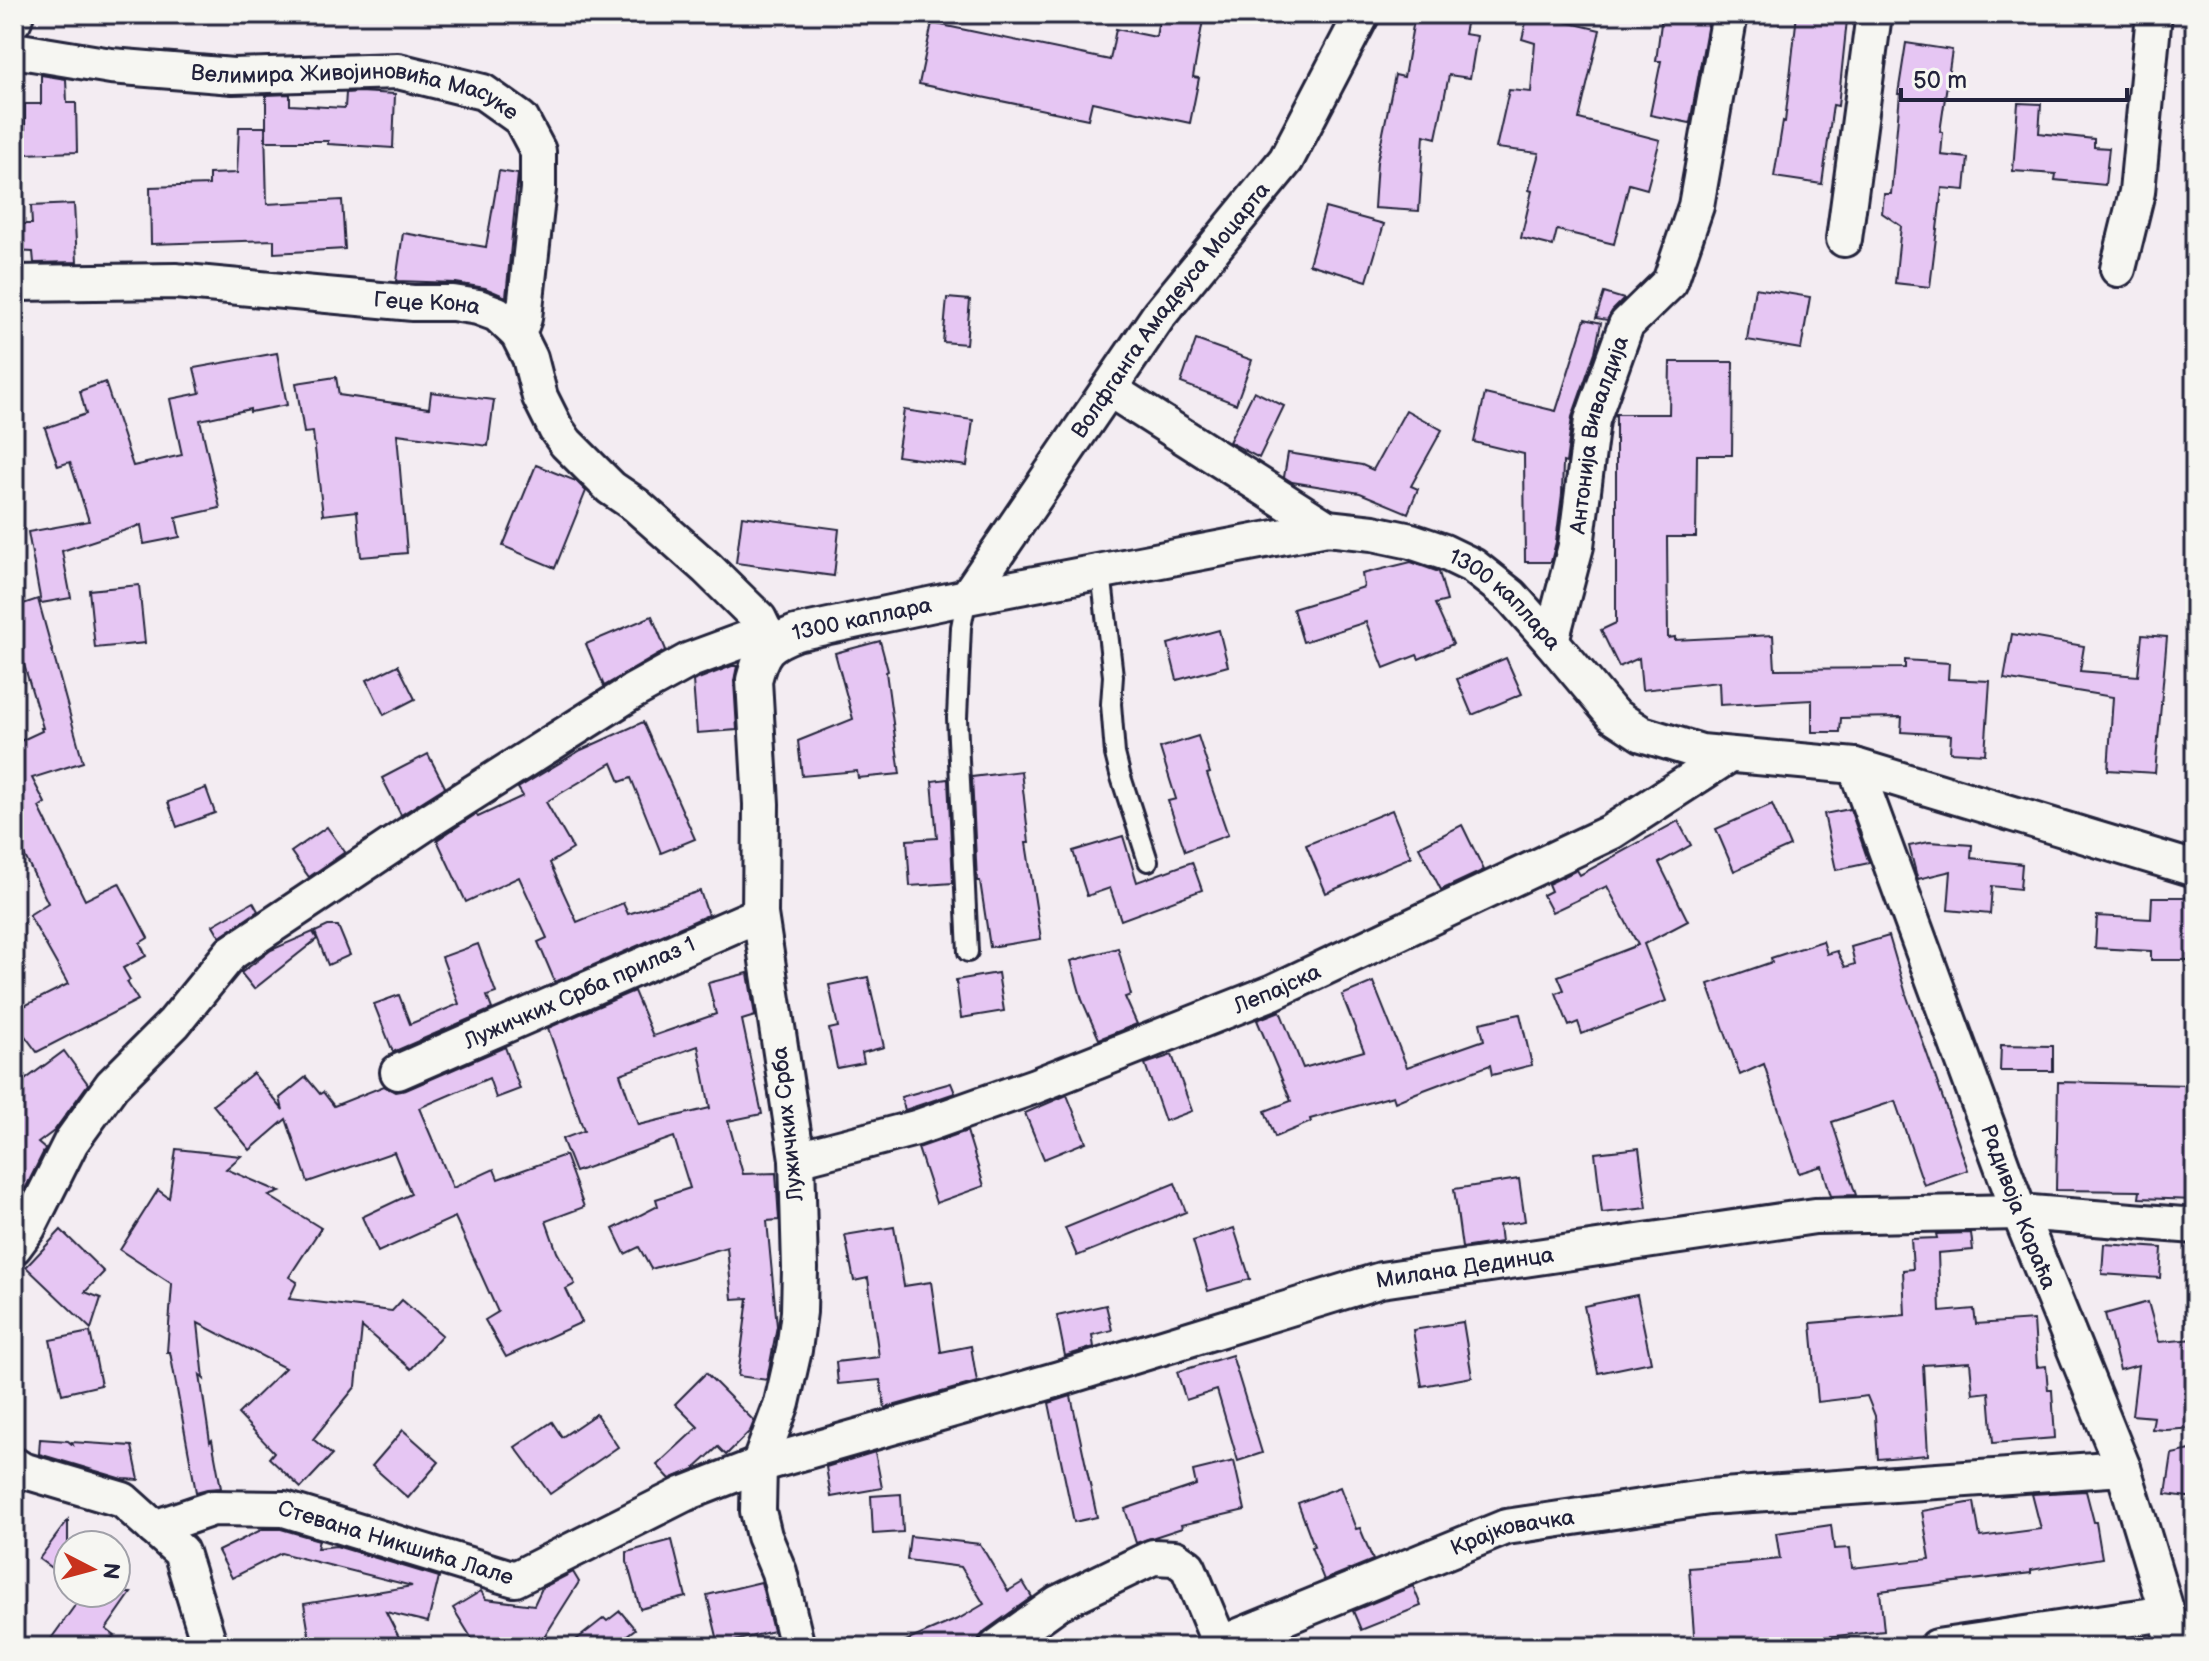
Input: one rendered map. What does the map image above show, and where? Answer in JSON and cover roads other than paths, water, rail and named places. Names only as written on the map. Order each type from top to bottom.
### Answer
[{"type":"street","points":[[14,20],[16,14]]},
{"type":"street","name":"Волфганга Амадеуса Моцарта","points":[[967,597],[1159,315],[1286,160],[1362,14]]},
{"type":"street","name":"Антонија Вивалдија","points":[[1551,641],[1576,546],[1592,420],[1626,325],[1670,282],[1696,206],[1730,14]]},
{"type":"street","points":[[1844,239],[1874,14]]},
{"type":"street","points":[[2118,269],[2137,192],[2154,14]]},
{"type":"street","name":"Велимира Живојиновића Масуке","points":[[14,50],[111,66],[233,76],[398,71],[483,92],[521,119],[538,151],[538,189],[526,304],[518,334]]},
{"type":"street","name":"Геце Кона","points":[[14,283],[175,281],[413,303],[453,303],[497,314],[518,334]]},
{"type":"street","points":[[518,334],[530,358],[540,397],[566,443],[611,488],[683,544],[753,612],[769,638]]},
{"type":"street","points":[[1109,389],[1327,528]]},
{"type":"street","name":"1300 каплара","points":[[14,1247],[28,1228],[71,1142],[112,1085],[174,1023],[231,953],[427,822],[632,692],[690,660],[769,638],[1327,528],[1411,541],[1473,566],[1511,596],[1613,715],[1642,734],[1701,752],[1855,766],[2195,869]]},
{"type":"street","name":"Лужичких Срба","points":[[769,638],[754,680],[761,804],[760,914],[797,1159],[799,1312],[782,1403],[759,1465],[758,1511],[764,1536],[779,1572],[797,1647]]},
{"type":"street","name":"Лепајска","points":[[797,1159],[916,1128],[1035,1086],[1273,992],[1611,832],[1728,756]]},
{"type":"street","name":"Радивоја Кораћа","points":[[1855,766],[2019,1212],[2123,1468],[2167,1613],[2173,1647]]},
{"type":"street","name":"Лужичких Срба прилаз 1","points":[[398,1072],[760,914]]},
{"type":"street","name":"Милана Дединца","points":[[759,1465],[1059,1379],[1381,1280],[1815,1216],[2019,1212],[2195,1226]]},
{"type":"street","points":[[14,1465],[123,1500],[181,1552],[210,1647]]},
{"type":"street","name":"Стевана Никшића Лале","points":[[154,1528],[213,1508],[284,1509],[515,1579],[684,1494],[759,1465]]},
{"type":"street","name":"Крајковачка","points":[[997,1647],[1058,1603],[1153,1557],[1175,1558],[1188,1567],[1218,1646],[1506,1527],[1709,1497],[2123,1468]]},
{"type":"street","points":[[1937,1647],[2167,1613]]},
{"type":"lane","points":[[1101,572],[1113,676],[1111,704],[1115,754],[1148,861]]},
{"type":"lane","points":[[967,597],[961,627],[957,718],[968,952]]}]
